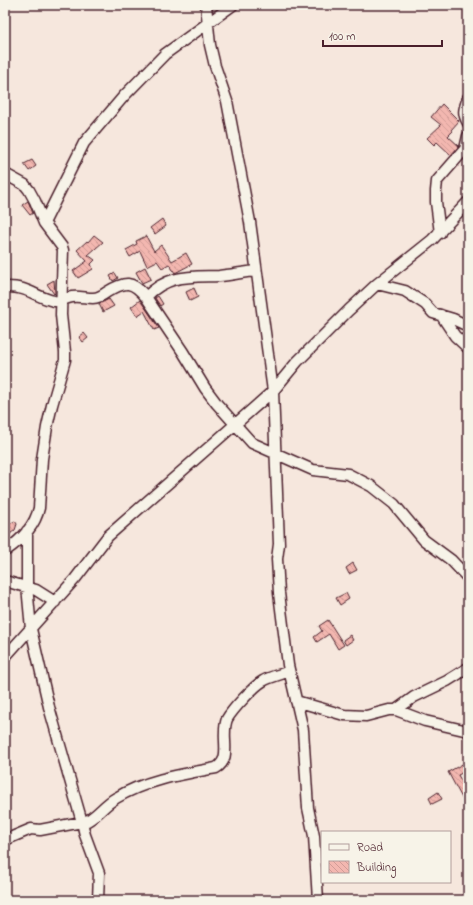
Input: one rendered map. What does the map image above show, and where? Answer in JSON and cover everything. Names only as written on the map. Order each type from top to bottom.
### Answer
[{"type":"street","points":[[206,5],[212,52],[227,101],[250,222],[273,391],[279,544],[278,593],[289,671],[303,730],[308,808],[314,836],[318,900]]},
{"type":"street","points":[[44,223],[84,143],[124,96],[165,54],[233,5]]},
{"type":"street","points":[[468,98],[464,117],[468,123]]},
{"type":"street","points":[[440,233],[436,202],[437,181],[465,149],[468,136]]},
{"type":"street","points":[[5,174],[25,185],[29,190],[36,201],[44,223],[62,247],[61,279],[63,300],[61,315],[65,352],[65,360],[52,405],[46,435],[42,459],[39,508],[35,520],[28,531],[15,545],[5,551]]},
{"type":"street","points":[[5,657],[75,579],[108,536],[273,391],[297,362],[348,310],[440,233],[468,202]]},
{"type":"street","points":[[138,288],[154,288],[189,276],[221,276],[256,271]]},
{"type":"street","points":[[5,287],[21,288],[57,301],[72,297],[94,298],[115,287],[126,283],[132,284],[146,297],[217,404],[252,443],[276,452],[312,470],[348,474],[371,486],[390,500],[424,540],[451,560],[468,578]]},
{"type":"street","points":[[378,284],[405,291],[425,304],[433,313],[453,318],[468,326]]},
{"type":"street","points":[[146,297],[154,288]]},
{"type":"street","points":[[441,315],[455,336],[468,348]]},
{"type":"street","points":[[28,531],[27,586],[31,629],[49,707],[85,835],[100,873],[98,900]]},
{"type":"street","points":[[5,581],[27,586],[55,602]]},
{"type":"street","points":[[396,710],[414,697],[447,681],[468,668]]},
{"type":"street","points":[[5,840],[31,829],[40,830],[82,822],[93,818],[115,798],[158,780],[220,766],[224,762],[226,755],[224,731],[227,720],[232,711],[257,685],[263,681],[289,671]]},
{"type":"street","points":[[296,701],[344,715],[366,716],[389,710],[396,710],[425,721],[468,731]]},
{"type":"building","points":[[442,104],[459,121],[448,136],[459,146],[451,155],[437,142],[434,145],[427,138],[441,125],[431,117]]},
{"type":"building","points":[[32,160],[36,166],[29,171],[24,164]]},
{"type":"building","points":[[28,201],[33,213],[30,215],[22,205]]},
{"type":"building","points":[[162,219],[166,226],[155,234],[150,228]]},
{"type":"building","points":[[94,235],[103,242],[88,255],[95,260],[91,264],[93,269],[78,278],[73,271],[87,261],[77,250],[87,241],[88,242]]},
{"type":"building","points":[[146,236],[154,251],[161,245],[172,261],[186,253],[192,264],[175,273],[169,264],[162,268],[157,261],[147,266],[140,251],[130,257],[126,250],[137,244],[136,241]]},
{"type":"building","points":[[145,267],[151,279],[142,283],[136,272]]},
{"type":"building","points":[[115,273],[118,278],[113,281],[110,276]]},
{"type":"building","points":[[54,280],[55,293],[54,294],[47,284]]},
{"type":"building","points":[[194,288],[198,297],[190,301],[186,292]]},
{"type":"building","points":[[158,296],[163,304],[160,306],[155,298]]},
{"type":"building","points":[[109,299],[114,306],[103,312],[99,304]]},
{"type":"building","points":[[140,300],[159,328],[154,330],[144,311],[137,316],[131,307]]},
{"type":"building","points":[[84,333],[88,338],[83,342],[79,337]]},
{"type":"building","points":[[15,521],[17,524],[15,530],[5,538],[5,526]]},
{"type":"building","points":[[353,563],[357,570],[349,574],[346,568]]},
{"type":"building","points":[[346,593],[349,599],[340,605],[336,598]]},
{"type":"building","points":[[328,620],[344,645],[338,649],[329,634],[317,642],[314,637],[322,631],[319,626]]},
{"type":"building","points":[[350,635],[353,640],[346,645],[343,640]]},
{"type":"building","points":[[468,761],[468,770],[458,775],[468,793],[468,798],[463,800],[448,772]]},
{"type":"building","points":[[438,792],[442,799],[432,804],[429,798]]}]
